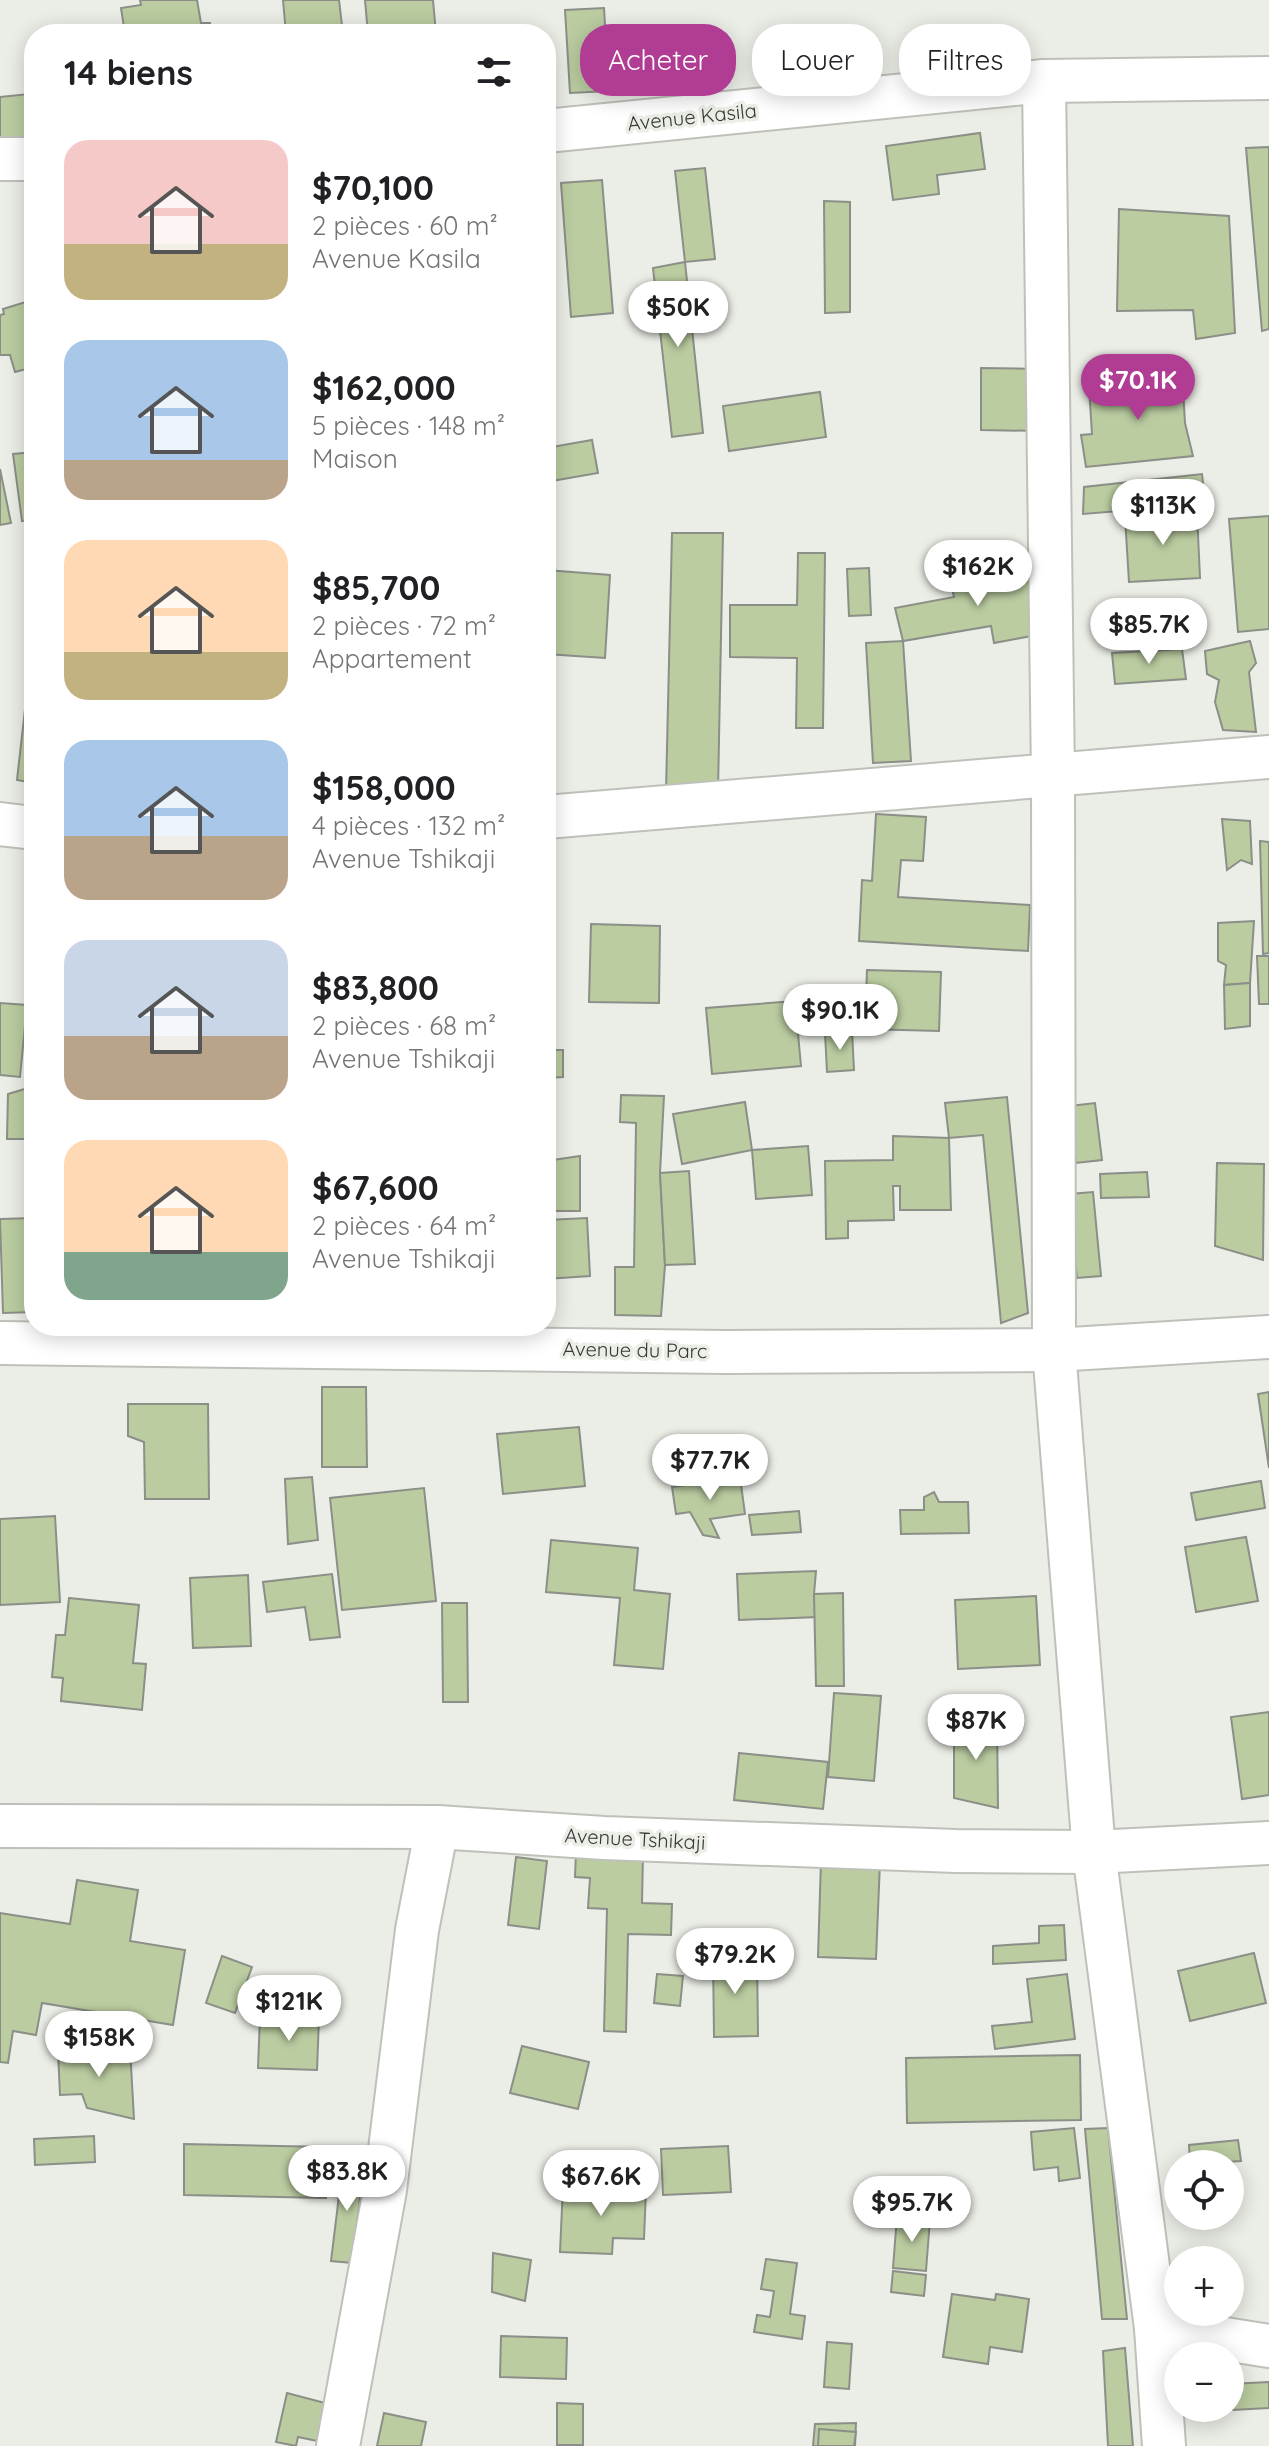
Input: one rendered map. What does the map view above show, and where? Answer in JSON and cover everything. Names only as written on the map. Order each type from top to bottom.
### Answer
[{"type":"street","name":"Avenue Kasila","points":[[556,130],[1044,81],[1269,78]]},
{"type":"street","points":[[1044,81],[1053,777],[1054,1350],[1094,1852],[1156,2328],[1164,2446]]},
{"type":"street","points":[[0,159],[24,159]]},
{"type":"street","points":[[556,816],[1269,757]]},
{"type":"street","points":[[0,824],[24,827]]},
{"type":"street","name":"Avenue du Parc","points":[[0,1343],[726,1352],[1054,1350],[1269,1337]]},
{"type":"street","name":"Avenue Tshikaji","points":[[0,1826],[437,1827],[758,1845],[1094,1852],[1269,1843]]},
{"type":"street","points":[[338,2446],[385,2190],[417,1930],[437,1827]]},
{"type":"street","points":[[1156,2328],[1269,2346]]},
{"type":"building","points":[[140,0],[197,0],[201,23],[210,24],[123,24],[121,8],[141,5]]},
{"type":"building","points":[[283,0],[339,0],[342,24],[285,24]]},
{"type":"building","points":[[365,0],[433,0],[435,24],[367,24]]},
{"type":"building","points":[[604,8],[605,24],[580,24],[580,92],[570,93],[565,10]]},
{"type":"building","points":[[24,95],[24,142],[0,144],[0,97]]},
{"type":"building","points":[[980,133],[985,169],[937,175],[939,194],[893,200],[886,146]]},
{"type":"building","points":[[1269,147],[1269,329],[1262,331],[1246,148]]},
{"type":"building","points":[[705,168],[715,259],[685,262],[675,171]]},
{"type":"building","points":[[602,180],[613,313],[571,317],[561,183]]},
{"type":"building","points":[[824,201],[850,202],[850,312],[825,313]]},
{"type":"building","points":[[1119,209],[1229,216],[1235,333],[1196,339],[1193,310],[1117,311]]},
{"type":"building","points":[[685,262],[703,433],[672,437],[653,268]]},
{"type":"building","points":[[24,303],[24,370],[15,372],[10,355],[0,355],[0,315],[4,314],[3,309]]},
{"type":"building","points":[[981,368],[1041,369],[1040,431],[981,430]]},
{"type":"building","points":[[1182,372],[1185,423],[1193,456],[1086,467],[1081,435],[1092,434],[1089,387],[1129,386],[1130,376]]},
{"type":"building","points":[[820,392],[826,437],[729,451],[723,406]]},
{"type":"building","points":[[592,440],[598,473],[556,480],[556,446]]},
{"type":"building","points":[[24,453],[22,521],[13,454]]},
{"type":"building","points":[[0,469],[11,523],[0,525]]},
{"type":"building","points":[[1202,474],[1205,504],[1083,514],[1084,487]]},
{"type":"building","points":[[1197,513],[1200,578],[1129,582],[1125,517]]},
{"type":"building","points":[[1269,516],[1269,629],[1238,632],[1229,519]]},
{"type":"building","points":[[672,533],[723,533],[718,791],[666,791]]},
{"type":"building","points":[[798,553],[825,553],[823,728],[796,728],[797,658],[730,657],[730,605],[797,605]]},
{"type":"building","points":[[1027,563],[1042,634],[994,643],[991,626],[903,641],[895,608],[954,597],[950,579]]},
{"type":"building","points":[[869,568],[871,615],[849,616],[847,569]]},
{"type":"building","points":[[556,571],[610,575],[605,658],[556,655]]},
{"type":"building","points":[[903,641],[911,761],[873,763],[866,643]]},
{"type":"building","points":[[1250,641],[1256,663],[1249,672],[1256,732],[1223,730],[1215,702],[1219,680],[1207,674],[1205,651]]},
{"type":"building","points":[[1182,649],[1186,679],[1115,684],[1112,653]]},
{"type":"building","points":[[24,718],[24,781],[17,780]]},
{"type":"building","points":[[876,814],[926,817],[923,861],[901,860],[898,897],[1030,905],[1028,951],[859,941],[862,880],[872,881]]},
{"type":"building","points":[[1222,819],[1250,821],[1252,864],[1241,860],[1227,870]]},
{"type":"building","points":[[1260,841],[1269,842],[1269,953],[1263,954]]},
{"type":"building","points":[[1254,921],[1250,983],[1224,985],[1226,965],[1218,961],[1218,923]]},
{"type":"building","points":[[591,924],[660,926],[659,1003],[589,1002]]},
{"type":"building","points":[[1257,956],[1269,956],[1269,1004],[1259,1004]]},
{"type":"building","points":[[867,970],[941,972],[939,1031],[865,1029]]},
{"type":"building","points":[[1250,983],[1250,1026],[1225,1029],[1224,985]]},
{"type":"building","points":[[795,1001],[801,1066],[712,1074],[706,1008]]},
{"type":"building","points":[[0,1003],[24,1005],[20,1077],[0,1075]]},
{"type":"building","points":[[852,1031],[854,1070],[827,1072],[825,1033]]},
{"type":"building","points":[[556,1050],[563,1050],[563,1077],[556,1077]]},
{"type":"building","points":[[24,1089],[24,1139],[7,1139],[8,1094]]},
{"type":"building","points":[[621,1095],[664,1096],[660,1173],[665,1265],[661,1316],[615,1315],[615,1267],[634,1267],[636,1123],[620,1122]]},
{"type":"building","points":[[1007,1097],[1028,1313],[1001,1323],[983,1135],[949,1138],[945,1103]]},
{"type":"building","points":[[745,1102],[752,1150],[682,1164],[673,1114]]},
{"type":"building","points":[[1095,1103],[1102,1160],[1076,1163],[1070,1106]]},
{"type":"building","points":[[893,1136],[949,1138],[951,1210],[900,1210],[900,1186],[893,1186],[894,1220],[848,1221],[848,1238],[826,1239],[825,1161],[893,1160]]},
{"type":"building","points":[[808,1146],[812,1195],[756,1199],[752,1150]]},
{"type":"building","points":[[580,1156],[580,1211],[556,1211],[556,1160]]},
{"type":"building","points":[[1217,1163],[1264,1164],[1263,1260],[1215,1246]]},
{"type":"building","points":[[689,1171],[695,1264],[665,1265],[660,1173]]},
{"type":"building","points":[[1147,1172],[1149,1197],[1101,1198],[1100,1174]]},
{"type":"building","points":[[1093,1192],[1101,1276],[1077,1278],[1069,1194]]},
{"type":"building","points":[[24,1218],[24,1312],[3,1313],[0,1219]]},
{"type":"building","points":[[587,1218],[590,1276],[556,1278],[556,1220]]},
{"type":"building","points":[[322,1387],[366,1387],[367,1467],[322,1467]]},
{"type":"building","points":[[1269,1392],[1269,1468],[1258,1394]]},
{"type":"building","points":[[128,1404],[208,1404],[209,1499],[145,1499],[144,1442],[128,1436]]},
{"type":"building","points":[[579,1427],[585,1486],[503,1494],[497,1434]]},
{"type":"building","points":[[312,1477],[318,1540],[288,1544],[285,1479]]},
{"type":"building","points":[[740,1477],[745,1514],[710,1519],[719,1538],[703,1535],[690,1512],[676,1514],[672,1487]]},
{"type":"building","points":[[1261,1481],[1265,1508],[1196,1520],[1191,1493]]},
{"type":"building","points":[[424,1488],[436,1601],[342,1610],[330,1498]]},
{"type":"building","points":[[934,1492],[939,1502],[968,1502],[969,1533],[901,1534],[900,1510],[924,1510],[924,1497]]},
{"type":"building","points":[[799,1511],[801,1532],[752,1535],[749,1515]]},
{"type":"building","points":[[55,1516],[60,1602],[0,1605],[0,1519]]},
{"type":"building","points":[[1246,1537],[1258,1601],[1196,1612],[1185,1547]]},
{"type":"building","points":[[551,1540],[638,1548],[634,1590],[670,1594],[663,1669],[614,1665],[620,1598],[546,1592]]},
{"type":"building","points":[[816,1571],[814,1594],[818,1617],[739,1620],[737,1574]]},
{"type":"building","points":[[332,1574],[340,1637],[310,1640],[305,1607],[267,1612],[263,1582]]},
{"type":"building","points":[[248,1575],[251,1646],[193,1648],[190,1578]]},
{"type":"building","points":[[843,1593],[844,1686],[816,1686],[814,1594]]},
{"type":"building","points":[[1036,1596],[1040,1665],[958,1669],[955,1600]]},
{"type":"building","points":[[69,1598],[139,1605],[133,1663],[146,1664],[142,1710],[61,1701],[63,1678],[52,1677],[56,1635],[65,1635]]},
{"type":"building","points":[[442,1603],[467,1603],[468,1702],[443,1702]]},
{"type":"building","points":[[834,1693],[881,1696],[874,1781],[828,1777]]},
{"type":"building","points":[[1269,1712],[1269,1795],[1242,1799],[1231,1717]]},
{"type":"building","points":[[997,1721],[998,1808],[954,1798],[954,1722]]},
{"type":"building","points":[[739,1753],[828,1762],[823,1809],[734,1800]]},
{"type":"building","points":[[576,1852],[643,1854],[642,1903],[672,1904],[671,1935],[628,1934],[626,2032],[604,2031],[607,1909],[588,1908],[590,1878],[575,1877]]},
{"type":"building","points":[[516,1857],[547,1861],[539,1929],[508,1925]]},
{"type":"building","points":[[821,1860],[880,1862],[876,1959],[818,1957]]},
{"type":"building","points":[[77,1880],[138,1890],[130,1941],[185,1950],[173,2025],[42,2003],[36,2035],[13,2031],[8,2063],[0,2062],[0,1913],[70,1924]]},
{"type":"building","points":[[1064,1925],[1066,1960],[993,1964],[993,1946],[1039,1943],[1039,1926]]},
{"type":"building","points":[[1254,1953],[1266,2003],[1190,2021],[1178,1971]]},
{"type":"building","points":[[222,1956],[252,1967],[235,2013],[206,2003]]},
{"type":"building","points":[[713,1956],[757,1956],[758,2036],[714,2037]]},
{"type":"building","points":[[657,1974],[683,1976],[680,2006],[654,2003]]},
{"type":"building","points":[[1067,1974],[1075,2039],[995,2049],[992,2026],[1032,2022],[1027,1979]]},
{"type":"building","points":[[260,2017],[319,2018],[317,2070],[258,2068]]},
{"type":"building","points":[[522,2046],[589,2062],[578,2109],[510,2093]]},
{"type":"building","points":[[130,2048],[134,2119],[87,2108],[82,2094],[60,2095],[58,2052]]},
{"type":"building","points":[[1080,2055],[1081,2120],[907,2123],[906,2058]]},
{"type":"building","points":[[1074,2128],[1080,2178],[1059,2181],[1058,2167],[1034,2170],[1031,2132]]},
{"type":"building","points":[[1108,2128],[1127,2319],[1102,2319],[1085,2129]]},
{"type":"building","points":[[94,2136],[95,2162],[35,2165],[34,2139]]},
{"type":"building","points":[[1238,2140],[1239,2150],[1189,2150],[1189,2145]]},
{"type":"building","points":[[184,2144],[327,2147],[326,2198],[184,2195]]},
{"type":"building","points":[[728,2146],[731,2192],[663,2195],[661,2149]]},
{"type":"building","points":[[343,2163],[364,2166],[352,2263],[331,2261]]},
{"type":"building","points":[[563,2186],[646,2189],[644,2239],[613,2238],[612,2254],[560,2252]]},
{"type":"building","points":[[897,2216],[930,2219],[926,2271],[893,2268]]},
{"type":"building","points":[[493,2253],[531,2260],[525,2301],[492,2292]]},
{"type":"building","points":[[766,2259],[797,2263],[790,2314],[805,2316],[802,2339],[754,2332],[757,2315],[770,2317],[774,2291],[761,2289]]},
{"type":"building","points":[[893,2271],[926,2275],[924,2296],[891,2292]]},
{"type":"building","points":[[952,2294],[995,2300],[996,2294],[1029,2299],[1022,2352],[990,2347],[988,2364],[943,2357]]},
{"type":"building","points":[[501,2336],[567,2338],[566,2379],[500,2377]]},
{"type":"building","points":[[827,2342],[852,2344],[849,2389],[824,2387]]},
{"type":"building","points":[[1125,2348],[1133,2446],[1108,2446],[1103,2351]]},
{"type":"building","points":[[1269,2382],[1269,2408],[1244,2409],[1244,2383]]},
{"type":"building","points":[[287,2393],[325,2403],[322,2442],[298,2437],[296,2446],[276,2442]]},
{"type":"building","points":[[557,2403],[583,2404],[583,2445],[557,2445]]},
{"type":"building","points":[[384,2413],[426,2422],[421,2446],[377,2446]]},
{"type":"building","points":[[856,2423],[855,2446],[813,2446],[815,2424]]},
{"type":"building","points":[[819,2429],[856,2432],[854,2446],[818,2446]]}]
